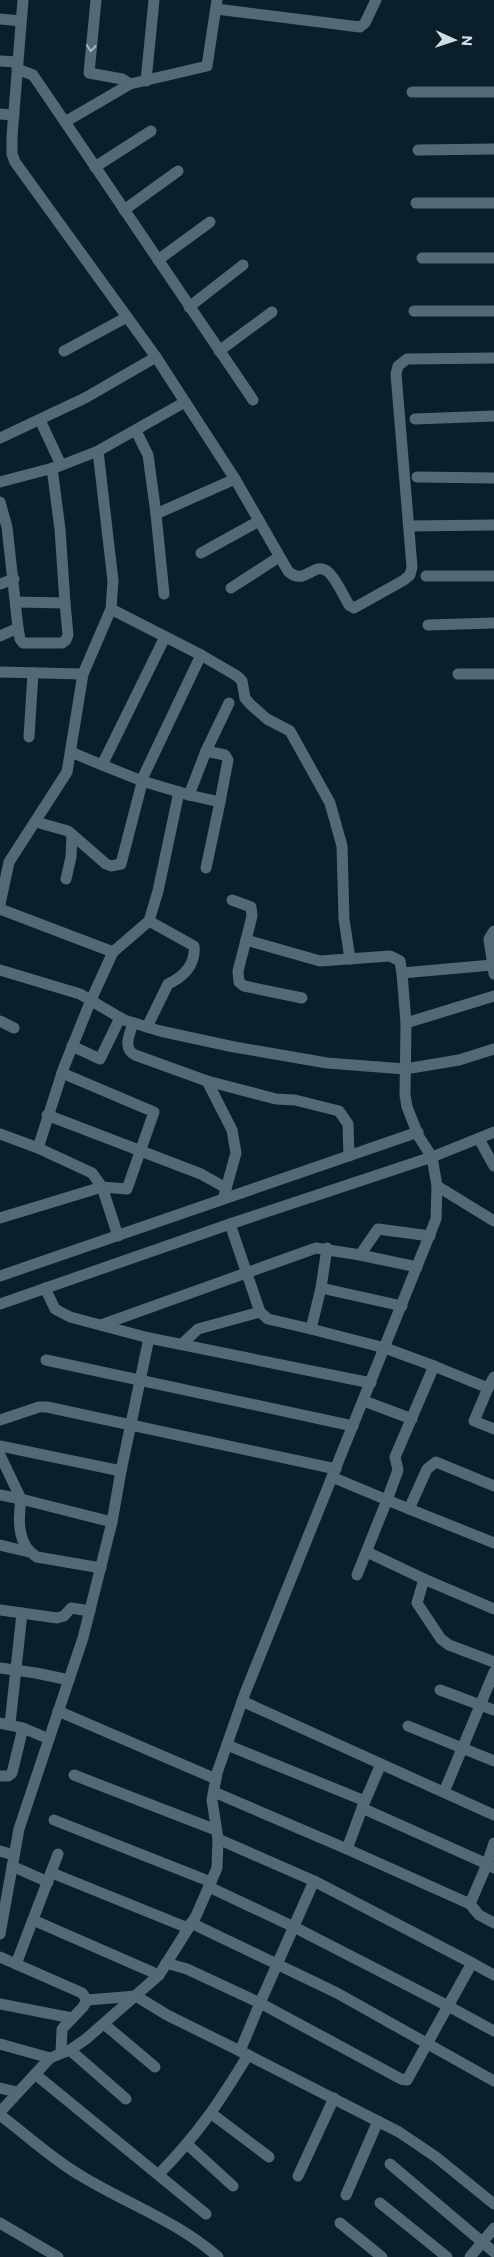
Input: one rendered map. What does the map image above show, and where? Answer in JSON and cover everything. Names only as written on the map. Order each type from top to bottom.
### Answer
[{"type":"street","points":[[23,0],[12,154],[15,162],[156,357],[235,478],[293,576],[306,575],[318,569],[329,573],[349,605],[354,608],[404,580],[410,574],[412,567],[396,374],[398,366],[407,359],[494,358]]},
{"type":"street","points":[[96,0],[89,73],[122,79],[130,84]]},
{"type":"street","points":[[146,81],[154,0]]},
{"type":"street","points":[[65,122],[130,84],[207,66],[217,5],[360,27],[366,23],[376,0]]},
{"type":"street","points":[[0,19],[21,21]]},
{"type":"street","points":[[0,60],[17,65],[33,75],[253,400]]},
{"type":"street","points":[[412,92],[494,92]]},
{"type":"street","points":[[0,114],[14,115]]},
{"type":"street","points":[[95,167],[151,130]]},
{"type":"street","points":[[418,150],[494,149]]},
{"type":"street","points":[[124,210],[178,171]]},
{"type":"street","points":[[416,203],[494,203]]},
{"type":"street","points":[[158,260],[210,222]]},
{"type":"street","points":[[422,258],[494,258]]},
{"type":"street","points":[[189,307],[243,266]]},
{"type":"street","points":[[414,311],[494,311]]},
{"type":"street","points":[[219,351],[272,312]]},
{"type":"street","points":[[64,351],[127,317]]},
{"type":"street","points":[[0,438],[85,398],[156,357]]},
{"type":"street","points":[[0,482],[57,467],[98,451],[185,402]]},
{"type":"street","points":[[415,419],[494,416]]},
{"type":"street","points":[[0,502],[14,579],[20,639],[23,642],[62,643],[68,635],[57,467],[40,420]]},
{"type":"street","points":[[136,431],[148,455],[164,594]]},
{"type":"street","points":[[0,904],[9,862],[67,772],[83,674],[111,609],[113,581],[98,451]]},
{"type":"street","points":[[417,477],[494,478]]},
{"type":"street","points":[[156,514],[235,478]]},
{"type":"street","points":[[202,553],[259,521]]},
{"type":"street","points":[[409,526],[494,525]]},
{"type":"street","points":[[231,588],[280,556]]},
{"type":"street","points":[[426,576],[494,576]]},
{"type":"street","points":[[0,584],[14,579]]},
{"type":"street","points":[[16,602],[65,603]]},
{"type":"street","points":[[111,609],[201,655],[237,676],[242,681],[245,698],[250,704],[268,720],[290,731],[330,803],[342,846],[344,919],[350,959]]},
{"type":"street","points":[[428,625],[494,623]]},
{"type":"street","points":[[0,636],[18,628]]},
{"type":"street","points":[[102,765],[165,637]]},
{"type":"street","points":[[36,822],[63,829],[106,864],[111,866],[121,864],[142,782],[201,655]]},
{"type":"street","points":[[0,672],[83,674]]},
{"type":"street","points":[[29,736],[33,673]]},
{"type":"street","points":[[458,674],[494,674]]},
{"type":"street","points":[[38,1148],[47,1115],[72,1046],[113,952],[149,921],[184,794],[229,703]]},
{"type":"street","points":[[206,751],[225,754],[228,760],[206,868]]},
{"type":"street","points":[[71,752],[142,782],[220,802]]},
{"type":"street","points":[[66,879],[71,857],[72,835]]},
{"type":"street","points":[[232,900],[251,907],[252,916],[238,971],[238,982],[244,986],[302,998]]},
{"type":"street","points":[[0,909],[113,952]]},
{"type":"street","points":[[147,1027],[168,984],[181,978],[186,973],[194,954],[194,946],[149,921]]},
{"type":"street","points":[[402,972],[493,969],[489,939],[494,931]]},
{"type":"street","points":[[218,2257],[198,2242],[138,2205],[84,2178],[58,2162],[0,2113],[35,2074],[60,2054],[104,2024],[159,1975],[190,1925],[210,1885],[217,1868],[217,1835],[212,1800],[216,1779],[227,1745],[242,1701],[436,1219],[437,1186],[423,1143],[406,1101],[406,1023],[400,961],[396,957],[320,961],[246,940]]},
{"type":"street","points":[[0,970],[80,994],[120,1018],[147,1027],[234,1048],[327,1063],[405,1069],[459,1060],[494,1049]]},
{"type":"street","points":[[406,1023],[494,996]]},
{"type":"street","points":[[72,1046],[100,1059],[120,1018]]},
{"type":"street","points":[[0,1022],[14,1028]]},
{"type":"street","points":[[133,1023],[127,1043],[130,1053],[172,1070],[207,1081],[276,1099],[295,1100],[339,1111],[348,1124],[349,1156]]},
{"type":"street","points":[[0,1218],[102,1187],[127,1190],[154,1112],[62,1074]]},
{"type":"street","points":[[207,1081],[232,1130],[236,1153],[224,1194]]},
{"type":"street","points":[[47,1115],[201,1174],[224,1194]]},
{"type":"street","points":[[0,1276],[118,1236],[224,1194],[349,1156],[423,1143],[479,1139],[494,1132]]},
{"type":"street","points":[[0,1134],[38,1148],[92,1173],[102,1187],[118,1236]]},
{"type":"street","points":[[479,1139],[494,1166]]},
{"type":"street","points":[[0,1304],[230,1224],[423,1143]]},
{"type":"street","points":[[437,1186],[494,1221]]},
{"type":"street","points":[[230,1224],[260,1312],[268,1319],[385,1348],[434,1366],[489,1396]]},
{"type":"street","points":[[360,1255],[378,1229],[430,1236]]},
{"type":"street","points":[[101,1325],[316,1248],[327,1248],[417,1267]]},
{"type":"street","points":[[311,1329],[321,1288],[327,1248]]},
{"type":"street","points":[[45,1288],[55,1309],[70,1318],[149,1338],[371,1383]]},
{"type":"street","points":[[321,1288],[402,1306]]},
{"type":"street","points":[[182,1344],[198,1328],[260,1312]]},
{"type":"street","points":[[0,1934],[3,1902],[19,1829],[69,1680],[101,1568],[149,1338]]},
{"type":"street","points":[[46,1360],[354,1426]]},
{"type":"street","points":[[357,1575],[398,1470],[395,1456],[434,1366]]},
{"type":"street","points":[[494,1377],[489,1396],[474,1421],[494,1429]]},
{"type":"street","points":[[364,1401],[412,1419]]},
{"type":"street","points":[[0,1420],[38,1407],[47,1407],[131,1424],[334,1473],[387,1500],[494,1543]]},
{"type":"street","points":[[0,1446],[121,1471]]},
{"type":"street","points":[[0,1455],[21,1500],[18,1528],[29,1552]]},
{"type":"street","points":[[409,1509],[427,1469],[436,1462],[494,1486]]},
{"type":"street","points":[[0,1495],[112,1522]]},
{"type":"street","points":[[0,1545],[29,1552],[37,1557],[101,1568]]},
{"type":"street","points":[[367,1552],[494,1609]]},
{"type":"street","points":[[424,1579],[417,1603],[441,1639],[494,1662]]},
{"type":"street","points":[[0,1610],[57,1618],[64,1616],[71,1608],[90,1611]]},
{"type":"street","points":[[22,1614],[15,1670],[5,1723],[49,1739]]},
{"type":"street","points":[[0,1668],[69,1680]]},
{"type":"street","points":[[444,1792],[494,1672]]},
{"type":"street","points":[[440,1690],[494,1710]]},
{"type":"street","points":[[242,1701],[494,1814]]},
{"type":"street","points":[[58,1711],[216,1779]]},
{"type":"street","points":[[408,1726],[464,1747],[494,1761]]},
{"type":"street","points":[[0,1776],[8,1776],[12,1773],[23,1728]]},
{"type":"street","points":[[227,1745],[363,1805],[490,1866]]},
{"type":"street","points":[[347,1849],[381,1764]]},
{"type":"street","points":[[74,1775],[217,1835],[314,1881],[494,1975]]},
{"type":"street","points":[[214,1792],[470,1904],[479,1915],[494,1923]]},
{"type":"street","points":[[54,1820],[210,1885],[494,2031]]},
{"type":"street","points":[[470,1904],[490,1866],[494,1843]]},
{"type":"street","points":[[0,1850],[14,1855]]},
{"type":"street","points":[[16,1964],[58,1854]]},
{"type":"street","points":[[12,1866],[50,1877],[190,1925],[278,1964],[337,1994],[494,2081]]},
{"type":"street","points":[[159,2174],[188,2145],[212,2114],[244,2053],[260,2003],[314,1881]]},
{"type":"street","points":[[33,1920],[159,1975]]},
{"type":"street","points":[[0,1957],[82,1993],[87,2000]]},
{"type":"street","points":[[166,1963],[186,1969],[260,2003],[401,2079],[407,2080],[472,1962]]},
{"type":"street","points":[[87,2000],[136,1996],[167,2015],[400,2132],[436,2157],[494,2204]]},
{"type":"street","points":[[60,2054],[62,2029],[84,2006],[87,2000]]},
{"type":"street","points":[[0,2004],[72,2018]]},
{"type":"street","points":[[104,2024],[155,2067]]},
{"type":"street","points":[[0,2044],[60,2054],[126,2099]]},
{"type":"street","points":[[35,2074],[206,2214]]},
{"type":"street","points":[[0,2088],[17,2092]]},
{"type":"street","points":[[298,2176],[334,2098]]},
{"type":"street","points":[[212,2114],[269,2156]]},
{"type":"street","points":[[346,2195],[378,2121]]},
{"type":"street","points":[[188,2145],[233,2186]]},
{"type":"street","points":[[390,2164],[494,2252]]},
{"type":"street","points":[[380,2203],[447,2257]]},
{"type":"street","points":[[0,2223],[58,2257]]},
{"type":"street","points":[[340,2223],[382,2257]]},
{"type":"street","points":[[470,2257],[494,2228]]}]
